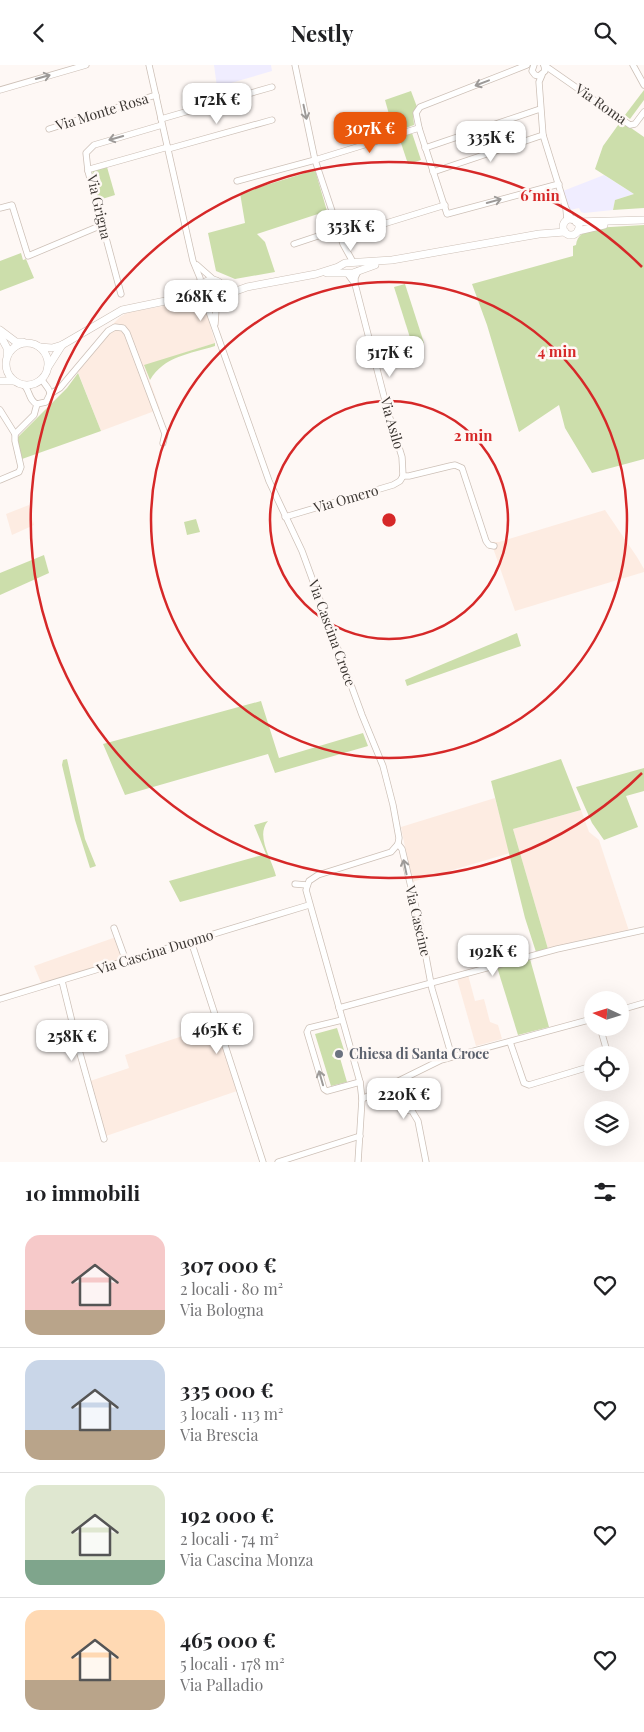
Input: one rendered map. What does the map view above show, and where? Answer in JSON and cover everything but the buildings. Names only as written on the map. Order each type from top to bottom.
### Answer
[{"type":"street","points":[[0,90],[86,65]]},
{"type":"street","points":[[149,65],[193,261],[200,278],[204,301]]},
{"type":"street","points":[[295,65],[315,160],[343,244],[344,257],[342,264]]},
{"type":"street","points":[[544,65],[545,70],[539,82],[543,135],[570,221],[578,226],[578,231]]},
{"type":"street","name":"Via Roma","points":[[544,65],[630,125],[635,123],[644,112]]},
{"type":"street","points":[[633,65],[644,85]]},
{"type":"street","points":[[529,67],[537,76],[555,72]]},
{"type":"street","points":[[529,67],[539,91]]},
{"type":"street","points":[[529,67],[420,107],[416,113],[418,128],[447,214],[559,184]]},
{"type":"street","points":[[88,171],[86,153],[94,145],[272,87]]},
{"type":"street","name":"Via Monte Rosa","points":[[49,129],[156,95]]},
{"type":"street","points":[[425,148],[540,109]]},
{"type":"street","name":"Via Grigna","points":[[121,295],[88,171],[272,120]]},
{"type":"street","points":[[237,181],[315,160],[418,128]]},
{"type":"street","points":[[433,172],[543,135]]},
{"type":"street","points":[[0,209],[12,205],[28,256],[102,225]]},
{"type":"street","points":[[341,237],[444,205]]},
{"type":"street","points":[[539,234],[570,221],[618,222],[644,220]]},
{"type":"street","points":[[565,232],[563,228],[570,221]]},
{"type":"street","points":[[316,274],[353,262],[392,260],[539,234],[565,232],[572,235],[578,231],[618,222]]},
{"type":"street","points":[[294,244],[338,229]]},
{"type":"street","points":[[343,244],[353,262]]},
{"type":"street","points":[[224,295],[247,287],[316,274],[358,271],[392,260]]},
{"type":"street","points":[[193,261],[223,286],[247,287]]},
{"type":"street","name":"Via Asilo","points":[[358,271],[355,284],[388,412],[402,457],[403,476]]},
{"type":"street","name":"Via Asilo","points":[[347,273],[355,284]]},
{"type":"street","points":[[175,299],[201,289],[206,281],[214,280]]},
{"type":"street","points":[[40,347],[52,348],[62,345],[122,310],[175,299],[194,298],[213,305],[220,302],[224,295],[223,286]]},
{"type":"street","name":"Via Cascina Croce","points":[[204,301],[270,481],[312,576],[383,766],[398,832],[398,844]]},
{"type":"street","name":"Via Cascina Croce","points":[[216,331],[215,317],[220,302]]},
{"type":"street","points":[[49,392],[57,390],[108,331],[115,327],[123,328],[127,333],[165,434],[163,443]]},
{"type":"street","points":[[0,329],[16,342],[35,344],[40,347],[47,356],[48,367]]},
{"type":"street","points":[[0,335],[7,348],[7,372],[14,381]]},
{"type":"street","points":[[0,367],[14,347],[23,343]]},
{"type":"street","points":[[24,385],[35,383],[42,379],[62,345]]},
{"type":"street","points":[[42,379],[49,392]]},
{"type":"street","points":[[0,381],[14,381],[24,385],[29,391],[33,402],[37,404],[46,402],[49,392]]},
{"type":"street","points":[[15,434],[34,415],[37,404]]},
{"type":"street","points":[[0,410],[15,434],[21,467],[19,471],[0,479]]},
{"type":"street","name":"Via Omero","points":[[285,517],[393,485],[400,481],[403,476],[455,465],[464,471],[486,541],[489,545],[494,546]]},
{"type":"street","points":[[358,1162],[362,1111],[360,1082],[309,905],[307,885],[318,875],[391,852],[398,844]]},
{"type":"street","name":"Via Cascine","points":[[398,844],[402,849],[420,925],[432,989],[452,1057]]},
{"type":"street","points":[[295,885],[307,885]]},
{"type":"street","name":"Via Cascina Duomo","points":[[0,999],[309,905]]},
{"type":"street","points":[[114,928],[126,961]]},
{"type":"street","points":[[339,1008],[557,949],[644,930]]},
{"type":"street","points":[[191,941],[263,1162]]},
{"type":"street","points":[[62,981],[104,1139]]},
{"type":"street","points":[[629,1007],[644,1003]]},
{"type":"street","points":[[342,1020],[309,1028],[307,1032],[324,1089],[327,1091],[360,1082]]},
{"type":"street","points":[[362,1099],[433,1064],[452,1057],[584,1021]]},
{"type":"street","points":[[510,1042],[526,1085],[584,1068]]},
{"type":"street","points":[[381,1090],[384,1098],[397,1097],[400,1109],[412,1111],[418,1121],[426,1162]]},
{"type":"street","points":[[278,1162],[360,1136]]},
{"type":"shaded area","points":[[214,65],[271,65],[272,71],[217,87]]},
{"type":"shaded area","points":[[604,175],[634,194],[615,200],[613,210],[584,213],[579,208],[570,210],[563,191]]},
{"type":"shaded area","points":[[194,301],[202,302],[205,306],[215,343],[144,366],[160,409],[101,431],[76,367],[95,342],[120,317],[128,312]]},
{"type":"shaded area","points":[[29,505],[34,525],[12,535],[6,514]]},
{"type":"shaded area","points":[[605,510],[637,557],[644,572],[515,611],[491,542],[499,542]]},
{"type":"shaded area","points":[[495,798],[510,853],[412,882],[401,827]]},
{"type":"shaded area","points":[[581,810],[589,832],[599,840],[629,931],[548,949],[513,829]]},
{"type":"shaded area","points":[[116,937],[124,960],[42,985],[34,966]]},
{"type":"shaded area","points":[[467,971],[475,1001],[484,999],[490,1022],[498,1025],[502,1039],[476,1046],[457,979]]},
{"type":"shaded area","points":[[216,1025],[237,1091],[106,1136],[90,1081],[129,1068],[125,1055]]},
{"type":"green space","points":[[644,90],[644,100],[630,119],[625,115]]},
{"type":"green space","points":[[411,91],[417,107],[413,114],[414,125],[394,132],[385,100]]},
{"type":"green space","points":[[621,121],[644,137],[644,208],[613,210],[615,200],[634,194],[595,169],[603,146]]},
{"type":"green space","points":[[412,133],[421,160],[408,164],[399,137]]},
{"type":"green space","points":[[107,167],[115,195],[99,200],[92,174],[93,171]]},
{"type":"green space","points":[[315,170],[327,211],[257,234],[265,242],[275,272],[235,279],[216,271],[208,233],[245,223],[240,193]]},
{"type":"green space","points":[[644,225],[644,459],[592,473],[565,428],[559,405],[519,432],[487,325],[472,284],[573,256],[573,246],[576,245],[580,236],[594,228]]},
{"type":"green space","points":[[21,253],[23,260],[26,259],[34,278],[0,291],[0,261]]},
{"type":"green space","points":[[405,284],[424,343],[413,347],[394,287]]},
{"type":"green space","points":[[215,343],[215,346],[170,361],[156,372],[150,380],[144,365]]},
{"type":"green space","points":[[78,373],[101,431],[22,459],[17,438],[67,388]]},
{"type":"green space","points":[[196,519],[200,532],[187,535],[184,522]]},
{"type":"green space","points":[[44,555],[49,573],[0,595],[0,573]]},
{"type":"green space","points":[[517,633],[521,646],[407,686],[405,680]]},
{"type":"green space","points":[[261,701],[279,758],[363,733],[368,746],[275,773],[268,754],[125,795],[103,744]]},
{"type":"green space","points":[[67,759],[85,839],[96,866],[90,868],[75,820],[62,765],[63,760]]},
{"type":"green space","points":[[561,759],[581,810],[513,829],[548,949],[536,952],[525,918],[491,781]]},
{"type":"green space","points":[[644,768],[644,791],[626,796],[638,827],[604,840],[592,823],[576,787]]},
{"type":"green space","points":[[268,821],[264,827],[264,841],[276,876],[180,902],[169,881],[266,854],[254,825]]},
{"type":"green space","points":[[530,959],[549,1027],[518,1035],[497,967]]},
{"type":"green space","points":[[337,1028],[344,1050],[333,1053],[332,1056],[335,1059],[340,1058],[347,1082],[331,1086],[315,1034]]},
{"type":"place","name":"Chiesa di Santa Croce","points":[[339,1054]]}]
